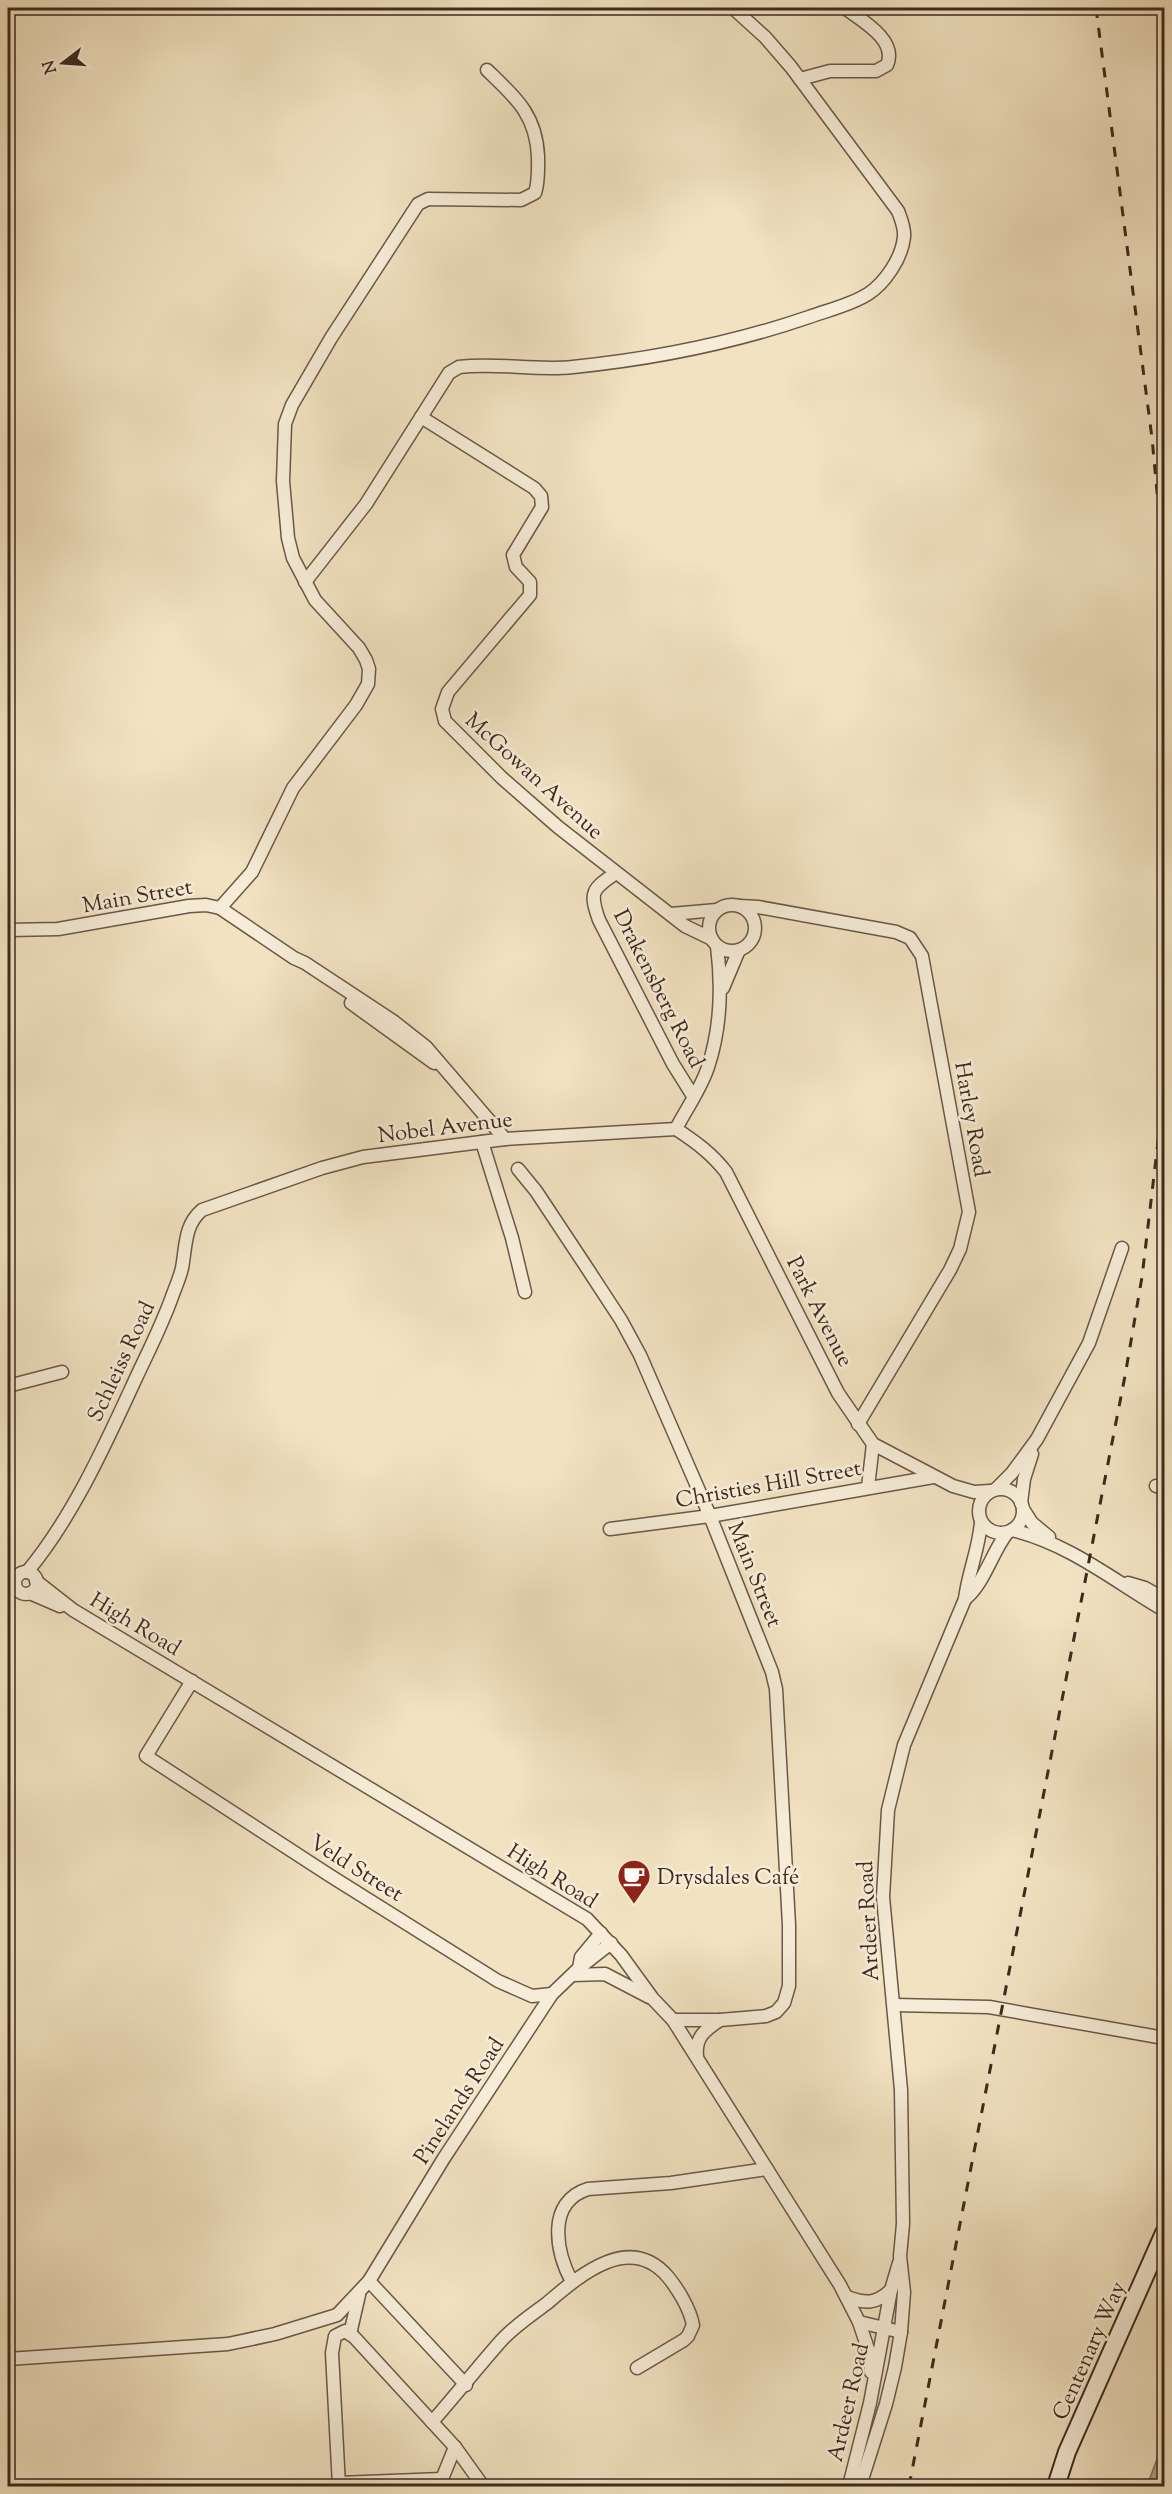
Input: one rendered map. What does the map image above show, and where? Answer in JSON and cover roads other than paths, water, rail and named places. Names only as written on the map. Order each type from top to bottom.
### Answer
[{"type":"main road","name":"Centenary Way","points":[[1056,2487],[1067,2452],[1164,2233]]},
{"type":"street","points":[[305,582],[366,504],[449,373],[459,367],[574,367],[697,348],[743,338],[859,299],[875,289],[891,270],[904,238],[903,223],[898,211],[800,79],[765,37],[733,8]]},
{"type":"street","points":[[800,79],[830,71],[876,72],[887,65],[889,51],[884,40],[845,8]]},
{"type":"street","points":[[220,908],[252,872],[293,788],[356,705],[368,684],[369,669],[362,654],[315,600],[293,558],[288,538],[283,481],[285,424],[292,405],[331,338],[418,204],[428,199],[521,200],[535,193],[538,184],[538,166],[537,139],[533,124],[513,95],[487,70]]},
{"type":"street","name":"McGowan Avenue","points":[[421,417],[534,488],[542,500],[542,507],[513,555],[516,567],[530,582],[530,595],[448,692],[442,709],[445,721],[502,778],[616,873],[685,926],[714,942]]},
{"type":"street","name":"Drakensberg Road","points":[[616,873],[595,888],[592,895],[593,904],[673,1064],[693,1096]]},
{"type":"street","name":"Main Street","points":[[8,930],[57,929],[206,904],[220,908],[393,1021],[426,1047],[505,1139]]},
{"type":"street","points":[[721,992],[710,920],[717,910],[725,905],[740,906],[751,914],[756,929]]},
{"type":"street","name":"Harley Road","points":[[740,906],[896,932],[910,938],[919,950],[928,987],[969,1212],[960,1249],[950,1270],[858,1424]]},
{"type":"street","points":[[671,914],[717,910]]},
{"type":"street","points":[[714,942],[728,951],[739,950],[750,943],[756,929],[765,922],[773,910]]},
{"type":"street","points":[[699,934],[697,920],[700,911]]},
{"type":"street","points":[[676,1129],[708,1066],[721,992],[739,950]]},
{"type":"street","name":"Park Avenue","points":[[676,1129],[698,1143],[715,1158],[726,1172],[838,1393],[873,1444],[953,1486],[974,1492],[993,1490]]},
{"type":"street","name":"Nobel Avenue","points":[[225,1201],[363,1157],[505,1139],[676,1129]]},
{"type":"street","points":[[482,1142],[512,1238],[525,1292]]},
{"type":"street","name":"Main Street","points":[[518,1169],[536,1191],[621,1320],[650,1376],[710,1516],[772,1672],[779,1708],[790,1960],[789,1986],[784,2003],[776,2012],[749,2018],[720,2020]]},
{"type":"street","name":"Schleiss Road","points":[[30,1576],[91,1471],[171,1302],[182,1271],[186,1240],[194,1217],[202,1210],[225,1201]]},
{"type":"street","points":[[1122,1248],[1089,1343],[1037,1439],[1012,1473],[981,1500],[980,1520],[990,1531],[1010,1531],[1037,1537],[1066,1550],[1121,1581],[1140,1596],[1164,1610]]},
{"type":"street","points":[[8,1386],[62,1372]]},
{"type":"street","points":[[1010,1531],[1020,1522],[1027,1466],[1037,1439]]},
{"type":"street","points":[[868,1487],[873,1444]]},
{"type":"street","name":"Christies Hill Street","points":[[610,1528],[710,1516],[933,1477]]},
{"type":"street","name":"Park Avenue","points":[[953,1486],[969,1501],[980,1520]]},
{"type":"street","points":[[993,1490],[1013,1493],[1037,1529],[1066,1550]]},
{"type":"street","name":"Ardeer Road","points":[[849,2487],[870,2403],[891,2290],[900,2256],[903,2224],[901,2111],[894,2005],[883,1897],[888,1810],[904,1745],[965,1599],[966,1587],[980,1544],[980,1520]]},
{"type":"street","name":"Ardeer Road","points":[[965,1599],[973,1592],[995,1549],[1010,1531]]},
{"type":"street","name":"High Road","points":[[8,1566],[30,1576],[73,1610],[576,1911],[601,1933],[653,1999],[673,2020],[847,2297],[859,2322],[871,2363],[870,2403]]},
{"type":"street","points":[[12,1585],[16,1580],[30,1576],[34,1590],[30,1593]]},
{"type":"street","points":[[1121,1581],[1145,1588],[1164,1599]]},
{"type":"street","name":"High Road","points":[[12,1585],[25,1593],[73,1610]]},
{"type":"street","name":"Veld Street","points":[[192,1681],[146,1756],[498,1981],[532,1996],[552,1994]]},
{"type":"street","points":[[601,1933],[581,1957],[576,1971],[605,1974],[653,1999]]},
{"type":"street","name":"Pinelands Road","points":[[8,2359],[239,2342],[337,2315],[369,2281],[444,2158],[552,1994],[611,1943]]},
{"type":"street","points":[[894,2005],[989,2007],[1164,2038]]},
{"type":"street","points":[[673,2020],[720,2020]]},
{"type":"street","points":[[697,2057],[698,2040],[720,2020]]},
{"type":"street","points":[[572,2282],[562,2264],[558,2248],[558,2231],[563,2211],[575,2193],[588,2189],[671,2183],[768,2169]]},
{"type":"street","name":"Ardeer Road","points":[[860,2487],[886,2404],[901,2332],[904,2292],[900,2256]]},
{"type":"street","points":[[432,2422],[466,2385],[501,2341],[572,2282],[602,2264],[625,2257],[649,2264],[662,2271],[673,2283],[692,2319],[691,2331],[684,2340],[637,2368]]},
{"type":"street","points":[[369,2281],[466,2385]]},
{"type":"street","points":[[847,2297],[871,2302],[880,2299],[891,2290]]},
{"type":"street","points":[[350,2334],[358,2295]]},
{"type":"street","points":[[859,2322],[901,2332]]},
{"type":"street","points":[[455,2447],[442,2483],[339,2485],[332,2353],[335,2336],[340,2332],[350,2334],[455,2447],[483,2487]]},
{"type":"railway","points":[[1096,8],[1152,438],[1164,567]]},
{"type":"railway","points":[[909,2486],[1125,1376],[1142,1277],[1164,1091]]},
{"type":"place","name":"Drysdales Café","points":[[634,1905]]}]
